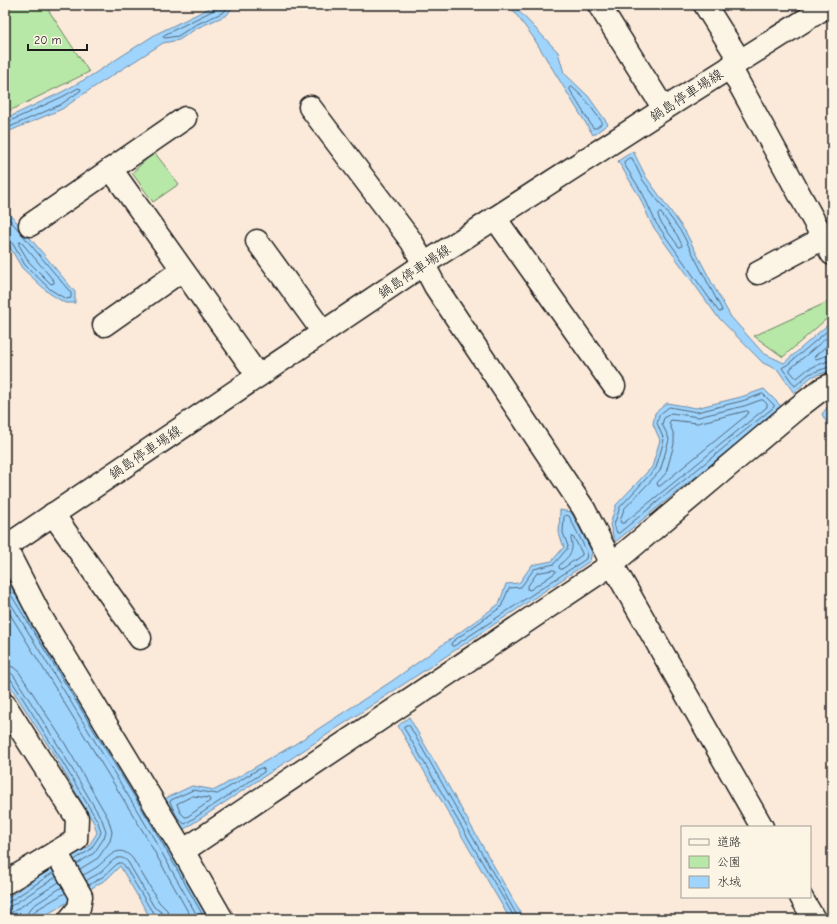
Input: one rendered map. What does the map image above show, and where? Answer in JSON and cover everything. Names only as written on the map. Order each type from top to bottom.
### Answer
[{"type":"street","points":[[599,5],[664,109]]},
{"type":"street","points":[[705,5],[828,246],[758,273]]},
{"type":"street","name":"鍋島停車場線","points":[[5,547],[424,264],[823,8]]},
{"type":"street","points":[[310,107],[412,242],[435,286],[584,509],[612,564],[761,826]]},
{"type":"street","points":[[30,225],[185,118]]},
{"type":"street","points":[[111,169],[258,376]]},
{"type":"street","points":[[495,218],[614,386]]},
{"type":"street","points":[[257,241],[323,332]]},
{"type":"street","points":[[104,325],[182,270]]},
{"type":"street","points":[[183,851],[612,564],[796,409],[822,389],[832,384]]},
{"type":"street","points":[[53,514],[140,638]]},
{"type":"street","points":[[5,547],[41,617],[183,851],[222,919]]},
{"type":"street","points":[[5,705],[77,818],[76,840],[58,856],[5,883]]},
{"type":"street","points":[[58,856],[81,896],[79,908],[70,919]]},
{"type":"street","points":[[802,898],[814,919]]},
{"type":"green space","points":[[5,5],[45,5],[89,72],[5,113]]},
{"type":"green space","points":[[154,152],[179,184],[153,202],[132,173]]},
{"type":"green space","points":[[832,300],[832,314],[783,357],[754,336]]},
{"type":"water","points":[[216,5],[234,5],[227,15],[197,28],[179,40],[163,43],[62,109],[5,133],[5,119],[62,92],[89,77],[156,34]]},
{"type":"water","points":[[509,5],[513,5],[558,52],[564,73],[588,96],[608,124],[593,135],[533,37]]},
{"type":"water","points":[[633,151],[646,177],[685,231],[731,317],[763,353],[784,363],[832,321],[832,370],[811,377],[794,393],[778,370],[763,363],[717,316],[652,225],[639,196],[618,161]]},
{"type":"water","points":[[5,208],[75,292],[75,303],[65,303],[49,293],[22,268],[5,239]]},
{"type":"water","points":[[764,389],[782,407],[615,542],[610,525],[616,505],[652,467],[660,440],[653,424],[655,413],[667,403],[696,408],[741,397]]},
{"type":"water","points":[[830,404],[832,407],[832,433],[822,414]]},
{"type":"water","points":[[560,510],[571,512],[592,552],[590,561],[183,830],[172,817],[164,799],[192,786],[215,790],[292,746],[392,681],[499,604],[506,584],[519,583],[532,565],[552,561],[564,547],[559,534]]},
{"type":"water","points":[[6,579],[156,825],[209,919],[155,919],[148,914],[120,866],[107,879],[39,919],[5,919],[5,899],[88,847],[97,833],[94,823],[51,750],[5,678]]},
{"type":"water","points":[[409,717],[524,919],[510,919],[398,726]]}]
